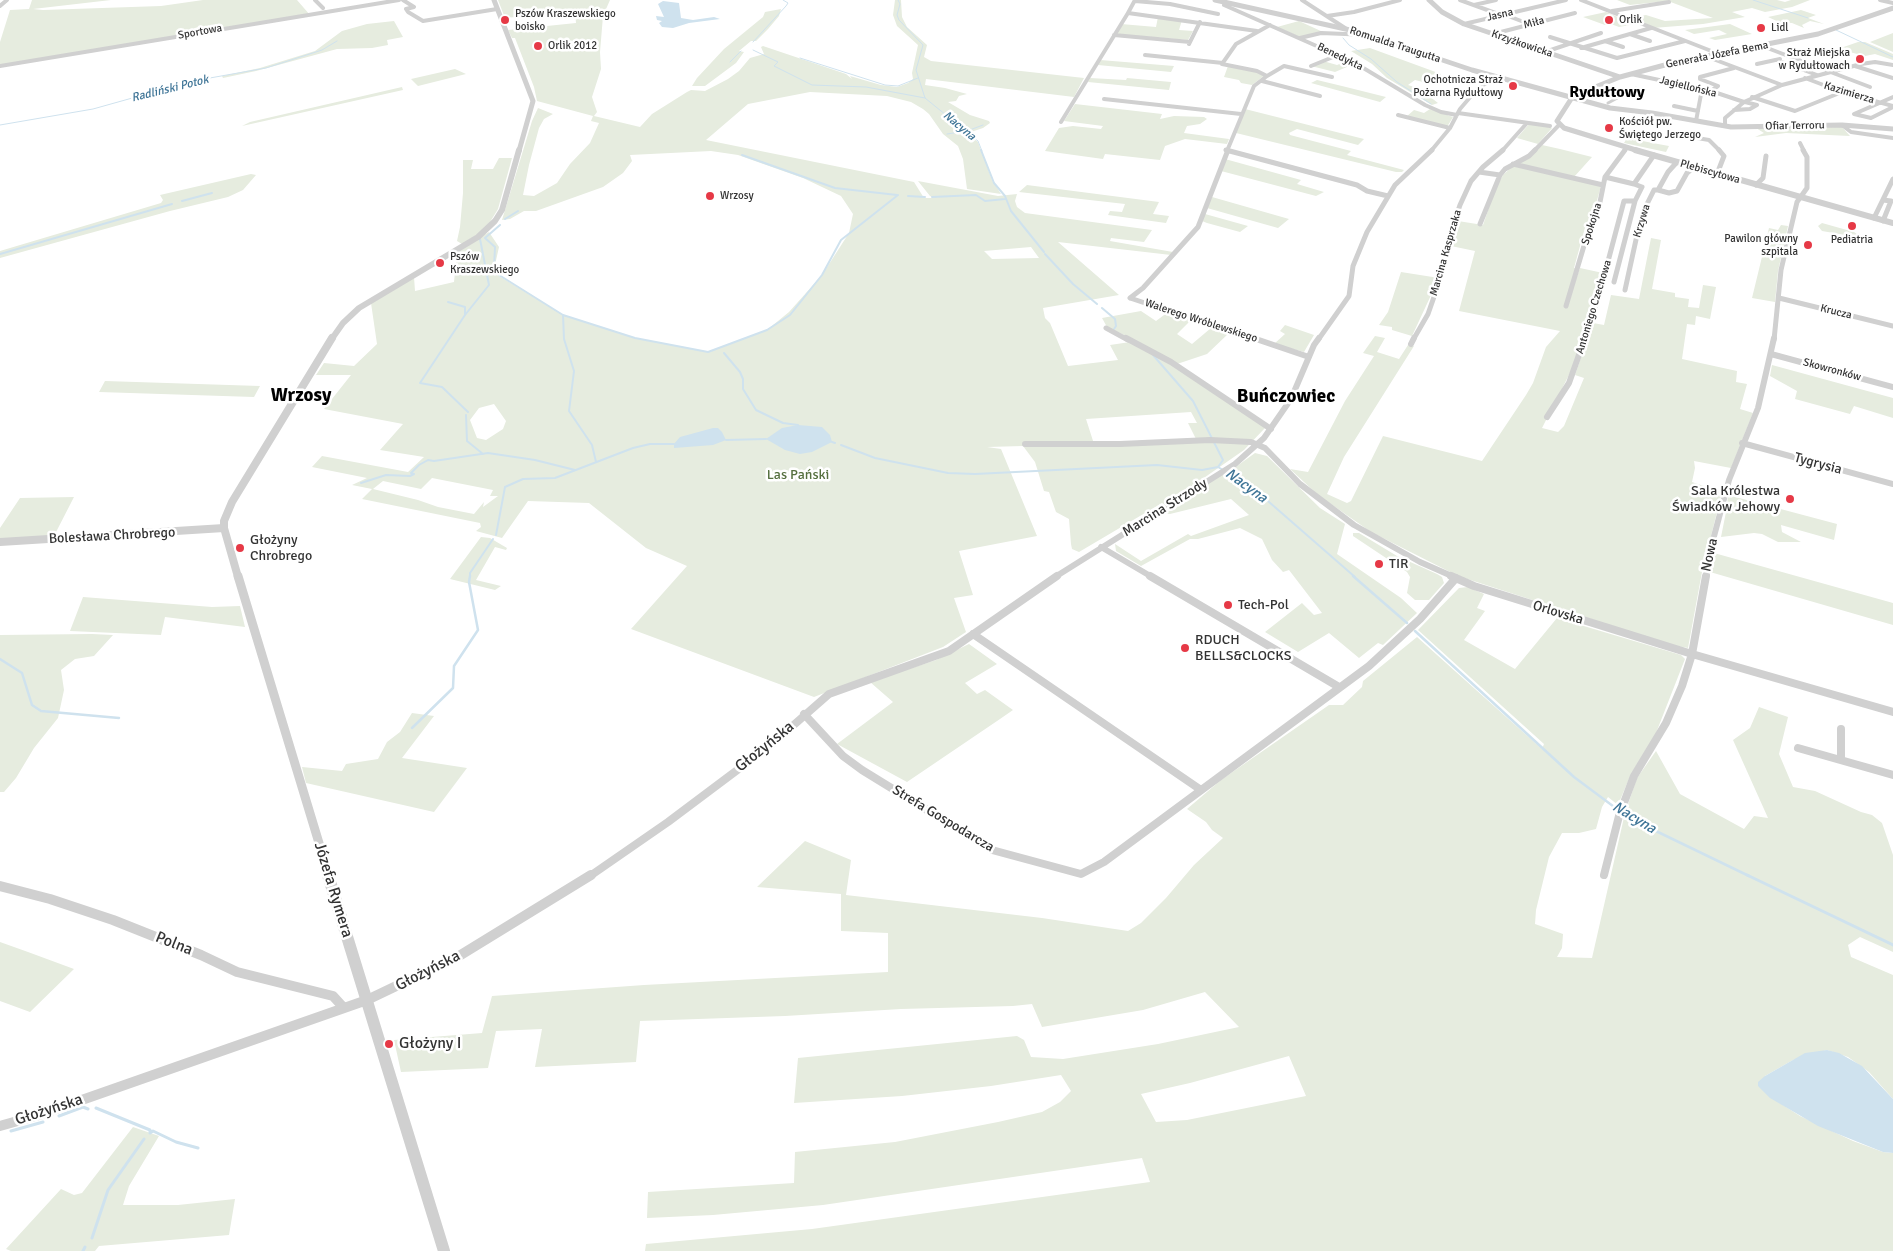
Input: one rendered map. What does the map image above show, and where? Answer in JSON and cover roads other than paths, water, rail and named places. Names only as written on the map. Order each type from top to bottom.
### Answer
[{"type":"street","points":[[0,6],[7,0]]},
{"type":"street","points":[[367,0],[371,5]]},
{"type":"street","name":"Sportowa","points":[[0,66],[399,0]]},
{"type":"street","points":[[404,0],[414,7],[406,9],[408,12],[423,22],[497,9]]},
{"type":"street","points":[[224,525],[232,502],[343,322],[359,308],[478,237],[488,229],[499,215],[514,171],[533,101],[494,0]]},
{"type":"street","points":[[1061,122],[1135,0],[1170,4],[1218,14]]},
{"type":"street","name":"Romualda Traugutta","points":[[1215,0],[1224,4],[1345,28],[1497,77],[1572,98]]},
{"type":"street","points":[[1302,0],[1345,28]]},
{"type":"street","points":[[1321,12],[1355,7],[1383,0]]},
{"type":"street","points":[[1327,16],[1354,12],[1400,0]]},
{"type":"street","name":"Krzyżkowicka","points":[[1429,0],[1447,15],[1464,24],[1618,78]]},
{"type":"street","points":[[1460,0],[1529,24]]},
{"type":"street","points":[[1474,5],[1496,0]]},
{"type":"street","name":"Jasna","points":[[1464,24],[1566,0]]},
{"type":"street","points":[[1581,0],[1719,54]]},
{"type":"street","points":[[1587,2],[1598,0]]},
{"type":"street","points":[[1880,0],[1893,3]]},
{"type":"street","points":[[316,1],[322,1]]},
{"type":"street","points":[[316,1],[323,8]]},
{"type":"street","points":[[1610,12],[1669,2]]},
{"type":"street","points":[[1212,24],[1224,4]]},
{"type":"street","name":"Benedykta","points":[[1224,4],[1356,62],[1425,105],[1441,112],[1550,126]]},
{"type":"street","name":"Generała Józefa Bema","points":[[1572,98],[1631,74],[1705,56],[1818,34],[1892,10]]},
{"type":"street","points":[[1128,13],[1257,31]]},
{"type":"street","name":"Miła","points":[[1493,34],[1575,13]]},
{"type":"street","points":[[1114,35],[1189,43],[1200,22]]},
{"type":"street","points":[[1223,62],[1232,47],[1270,25]]},
{"type":"street","points":[[1581,48],[1653,28]]},
{"type":"street","points":[[1300,38],[1321,33],[1371,36]]},
{"type":"street","points":[[1545,52],[1601,33]]},
{"type":"street","points":[[1630,34],[1650,41]]},
{"type":"street","points":[[1550,37],[1617,58],[1685,41]]},
{"type":"street","points":[[1606,41],[1623,47]]},
{"type":"street","points":[[1762,46],[1870,87]]},
{"type":"street","points":[[1311,66],[1338,54]]},
{"type":"street","points":[[1145,55],[1223,62],[1226,65],[1257,71],[1267,76]]},
{"type":"street","points":[[1705,56],[1782,85]]},
{"type":"street","points":[[1757,64],[1792,57]]},
{"type":"street","points":[[1777,60],[1818,75]]},
{"type":"street","name":"Jagiellońska","points":[[1725,126],[1725,118],[1745,102],[1752,97],[1782,85],[1853,65],[1875,62],[1893,65]]},
{"type":"street","points":[[1853,65],[1893,78]]},
{"type":"street","name":"Walerego Wróblewskiego","points":[[1309,357],[1130,298],[1143,288],[1198,227],[1226,150],[1254,86],[1284,66],[1332,77]]},
{"type":"street","points":[[1711,91],[1718,86],[1700,79],[1700,76],[1734,68]]},
{"type":"street","name":"Jagiellońska","points":[[1631,74],[1711,91],[1745,102]]},
{"type":"street","name":"Marcina Strzody","points":[[807,712],[829,694],[949,651],[1101,547],[1221,473],[1258,445],[1271,430],[1291,399],[1314,345],[1348,296],[1353,266],[1367,232],[1395,185],[1438,144],[1450,128],[1457,114],[1478,88],[1497,77]]},
{"type":"street","name":"Kazimierza","points":[[1805,78],[1842,92],[1893,107]]},
{"type":"street","points":[[1262,81],[1320,96]]},
{"type":"street","points":[[1608,103],[1636,88]]},
{"type":"street","points":[[1696,121],[1702,89]]},
{"type":"street","points":[[1752,97],[1800,110],[1842,92]]},
{"type":"street","points":[[1893,97],[1854,114],[1871,118],[1893,107]]},
{"type":"street","points":[[1480,224],[1500,175],[1513,164],[1529,156],[1555,127],[1559,126],[1557,121],[1572,98]]},
{"type":"street","name":"Ofiar Terroru","points":[[1572,98],[1606,107],[1725,126],[1842,125],[1893,129]]},
{"type":"street","points":[[1104,99],[1242,112]]},
{"type":"street","points":[[1734,110],[1750,109],[1757,105],[1745,102]]},
{"type":"street","points":[[1192,105],[1242,112]]},
{"type":"street","points":[[1674,106],[1698,110]]},
{"type":"street","points":[[1398,115],[1450,128]]},
{"type":"street","name":"Marcina Kasprzaka","points":[[1411,344],[1428,314],[1442,274],[1448,240],[1471,181],[1504,149],[1527,123]]},
{"type":"street","points":[[1842,125],[1848,132],[1893,138]]},
{"type":"street","name":"Plebiscytowa","points":[[1559,126],[1717,174],[1893,224]]},
{"type":"street","points":[[1697,138],[1709,140],[1724,156],[1717,174]]},
{"type":"street","name":"Nowa","points":[[1604,875],[1620,813],[1634,776],[1666,723],[1692,654],[1713,540],[1729,480],[1742,443],[1758,408],[1772,354],[1777,324],[1781,270],[1800,198],[1807,188],[1807,157],[1800,143]]},
{"type":"street","name":"Spokojna","points":[[1566,306],[1586,239],[1599,207],[1605,177],[1627,147]]},
{"type":"street","points":[[1226,150],[1357,184],[1367,192],[1388,196]]},
{"type":"street","points":[[1634,184],[1654,155]]},
{"type":"street","points":[[1756,185],[1763,178],[1766,156]]},
{"type":"street","name":"Krzywa","points":[[1624,290],[1639,226],[1656,190],[1677,162]]},
{"type":"street","points":[[1513,164],[1603,185]]},
{"type":"street","points":[[1605,177],[1670,193],[1676,191],[1694,167]]},
{"type":"street","points":[[1479,172],[1500,175]]},
{"type":"street","points":[[1874,218],[1893,179]]},
{"type":"street","name":"Antoniego Czechowa","points":[[1614,282],[1635,201],[1642,187]]},
{"type":"street","points":[[1882,220],[1891,202],[1883,200]]},
{"type":"street","name":"Antoniego Czechowa","points":[[1547,417],[1569,382],[1577,361],[1598,299],[1624,201],[1635,201]]},
{"type":"street","name":"Krucza","points":[[1779,298],[1893,326]]},
{"type":"street","points":[[1106,328],[1172,362],[1271,430]]},
{"type":"street","name":"Skowronków","points":[[1772,354],[1893,387]]},
{"type":"street","points":[[1025,444],[1120,444],[1212,440],[1251,442],[1258,445]]},
{"type":"street","name":"Tygrysia","points":[[1742,443],[1893,484]]},
{"type":"street","name":"Orlovska","points":[[1258,445],[1268,450],[1312,494],[1354,525],[1420,562],[1456,578],[1512,599],[1692,654],[1893,712]]},
{"type":"street","name":"Bolesława Chrobrego","points":[[0,542],[206,531],[224,525]]},
{"type":"street","name":"Józefa Rymera","points":[[224,525],[271,689],[444,1251]]},
{"type":"street","points":[[1101,547],[1339,688]]},
{"type":"street","name":"Strefa Gospodarcza","points":[[807,712],[827,741],[856,765],[992,850],[1081,874],[1104,862],[1200,790],[1238,766],[1369,666],[1420,619],[1456,578]]},
{"type":"street","points":[[973,634],[1200,790]]},
{"type":"street","name":"Głożyńska","points":[[0,1126],[39,1115],[367,1000],[388,992],[459,956],[575,886],[668,822],[754,758],[807,712]]},
{"type":"street","points":[[1841,729],[1841,760]]},
{"type":"street","points":[[1798,748],[1893,775]]},
{"type":"street","name":"Polna","points":[[0,886],[50,899],[114,920],[201,955],[237,972],[333,996],[343,1007]]},
{"type":"water","points":[[663,1],[679,3],[681,18],[693,20],[714,17],[720,19],[689,23],[673,28],[662,27],[659,23],[662,21],[657,20],[656,16],[664,17],[658,4]]},
{"type":"water","points":[[798,425],[822,427],[830,435],[832,442],[812,452],[800,454],[785,450],[766,439],[782,428]]},
{"type":"water","points":[[718,428],[726,440],[713,445],[674,448],[674,444],[680,437]]},
{"type":"water","points":[[1827,1050],[1839,1053],[1862,1066],[1893,1099],[1893,1153],[1883,1152],[1818,1126],[1770,1098],[1758,1086],[1758,1082],[1765,1076],[1805,1053]]},
{"type":"waterway","points":[[753,42],[786,6],[788,3],[783,0]]},
{"type":"waterway","name":"Nacyna","points":[[898,0],[900,4],[897,15],[899,20],[923,45],[916,70],[925,98]]},
{"type":"waterway","points":[[1753,0],[1808,18]]},
{"type":"waterway","points":[[1836,30],[1893,57]]},
{"type":"waterway","points":[[1343,38],[1349,45],[1371,59],[1397,82],[1431,104]]},
{"type":"waterway","name":"Radliński Potok","points":[[0,125],[93,109],[193,81],[266,68],[322,50],[337,41]]},
{"type":"waterway","points":[[753,50],[778,62],[774,66],[812,85],[866,87],[925,98]]},
{"type":"waterway","points":[[730,62],[741,51]]},
{"type":"waterway","points":[[800,58],[885,85],[898,86],[918,78]]},
{"type":"waterway","name":"Nacyna","points":[[925,98],[966,131]]},
{"type":"waterway","points":[[966,131],[983,125]]},
{"type":"waterway","points":[[947,134],[966,131]]},
{"type":"waterway","name":"Nacyna","points":[[966,131],[978,141],[982,151]]},
{"type":"waterway","name":"Nacyna","points":[[981,150],[994,183],[1005,196],[1011,211],[1044,252]]},
{"type":"waterway","points":[[742,155],[835,188],[897,195]]},
{"type":"waterway","points":[[182,201],[212,193]]},
{"type":"waterway","points":[[563,315],[635,338],[708,352],[767,330],[790,315],[822,275],[841,240],[898,195]]},
{"type":"waterway","points":[[932,197],[976,195],[985,201],[1005,199]]},
{"type":"waterway","points":[[908,196],[925,197]]},
{"type":"waterway","points":[[0,254],[172,204]]},
{"type":"waterway","points":[[505,219],[518,211]]},
{"type":"waterway","points":[[500,225],[485,238],[495,247],[494,268],[499,275],[563,315]]},
{"type":"waterway","points":[[465,315],[489,285],[480,239]]},
{"type":"waterway","name":"Nacyna","points":[[1045,254],[1073,284],[1097,304]]},
{"type":"waterway","points":[[448,302],[465,307],[465,315]]},
{"type":"waterway","name":"Nacyna","points":[[1102,308],[1115,319],[1116,326],[1114,329]]},
{"type":"waterway","points":[[465,315],[420,383],[442,387],[468,412]]},
{"type":"waterway","points":[[563,315],[564,339],[574,371],[569,411],[592,445],[596,462]]},
{"type":"waterway","points":[[724,353],[740,372],[743,379],[743,389],[756,410],[783,423],[798,425]]},
{"type":"waterway","name":"Nacyna","points":[[1153,355],[1193,401],[1223,460],[1218,467]]},
{"type":"waterway","points":[[466,415],[467,441],[483,454]]},
{"type":"waterway","points":[[726,440],[766,439]]},
{"type":"waterway","points":[[496,535],[505,487],[523,479],[555,478],[633,448],[650,444],[674,444]]},
{"type":"waterway","points":[[841,445],[875,458],[948,473],[975,474],[1157,465],[1202,470],[1218,467]]},
{"type":"waterway","points":[[361,483],[386,475],[410,476],[414,474],[411,473],[419,465],[428,460],[434,461],[483,454]]},
{"type":"waterway","points":[[483,454],[535,460],[575,470]]},
{"type":"waterway","name":"Nacyna","points":[[1218,467],[1253,488],[1355,577]]},
{"type":"waterway","points":[[470,576],[470,573],[493,539]]},
{"type":"waterway","points":[[412,728],[453,688],[454,666],[478,630],[469,582],[470,576]]},
{"type":"waterway","name":"Nacyna","points":[[1353,576],[1407,623]]},
{"type":"waterway","name":"Nacyna","points":[[1415,631],[1574,777],[1629,818],[1749,876]]},
{"type":"waterway","points":[[0,659],[22,673],[32,705],[41,711],[119,718]]},
{"type":"waterway","name":"Nacyna","points":[[1747,875],[1893,945]]},
{"type":"waterway","points":[[59,1116],[83,1107],[88,1109]]},
{"type":"waterway","points":[[96,1108],[150,1130],[150,1133],[153,1131],[176,1142],[198,1148]]},
{"type":"waterway","points":[[11,1131],[43,1122]]},
{"type":"waterway","points":[[92,1238],[108,1190],[144,1139]]},
{"type":"waterway","points":[[83,1251],[85,1247]]},
{"type":"place","name":"Pszów Kraszewskiego boisko","points":[[505,20]]},
{"type":"place","name":"Orlik","points":[[1609,20]]},
{"type":"place","name":"Lidl","points":[[1761,28]]},
{"type":"place","name":"Orlik 2012","points":[[538,46]]},
{"type":"place","name":"Straż Miejska w Rydułtowach","points":[[1860,59]]},
{"type":"place","name":"Ochotnicza Straż Pożarna Rydułtowy","points":[[1513,86]]},
{"type":"place","name":"Kościół pw. Świętego Jerzego","points":[[1609,128]]},
{"type":"place","name":"Wrzosy","points":[[710,196]]},
{"type":"place","name":"Pediatria","points":[[1852,226]]},
{"type":"place","name":"Pawilon główny szpitala","points":[[1808,245]]},
{"type":"place","name":"Pszów Kraszewskiego","points":[[440,263]]},
{"type":"place","name":"Sala Królestwa Świadków Jehowy","points":[[1790,499]]},
{"type":"place","name":"Głożyny Chrobrego","points":[[240,548]]},
{"type":"place","name":"TIR","points":[[1379,564]]},
{"type":"place","name":"Tech-Pol","points":[[1228,605]]},
{"type":"place","name":"RDUCH BELLS&CLOCKS","points":[[1185,648]]},
{"type":"place","name":"Głożyny I","points":[[389,1044]]},
{"type":"district","name":"Rydułtowy","points":[[1607,93]]},
{"type":"district","name":"Wrzosy","points":[[301,396]]},
{"type":"district","name":"Buńczowiec","points":[[1286,397]]},
{"type":"park label","name":"Las Pański","points":[[798,475]]}]
